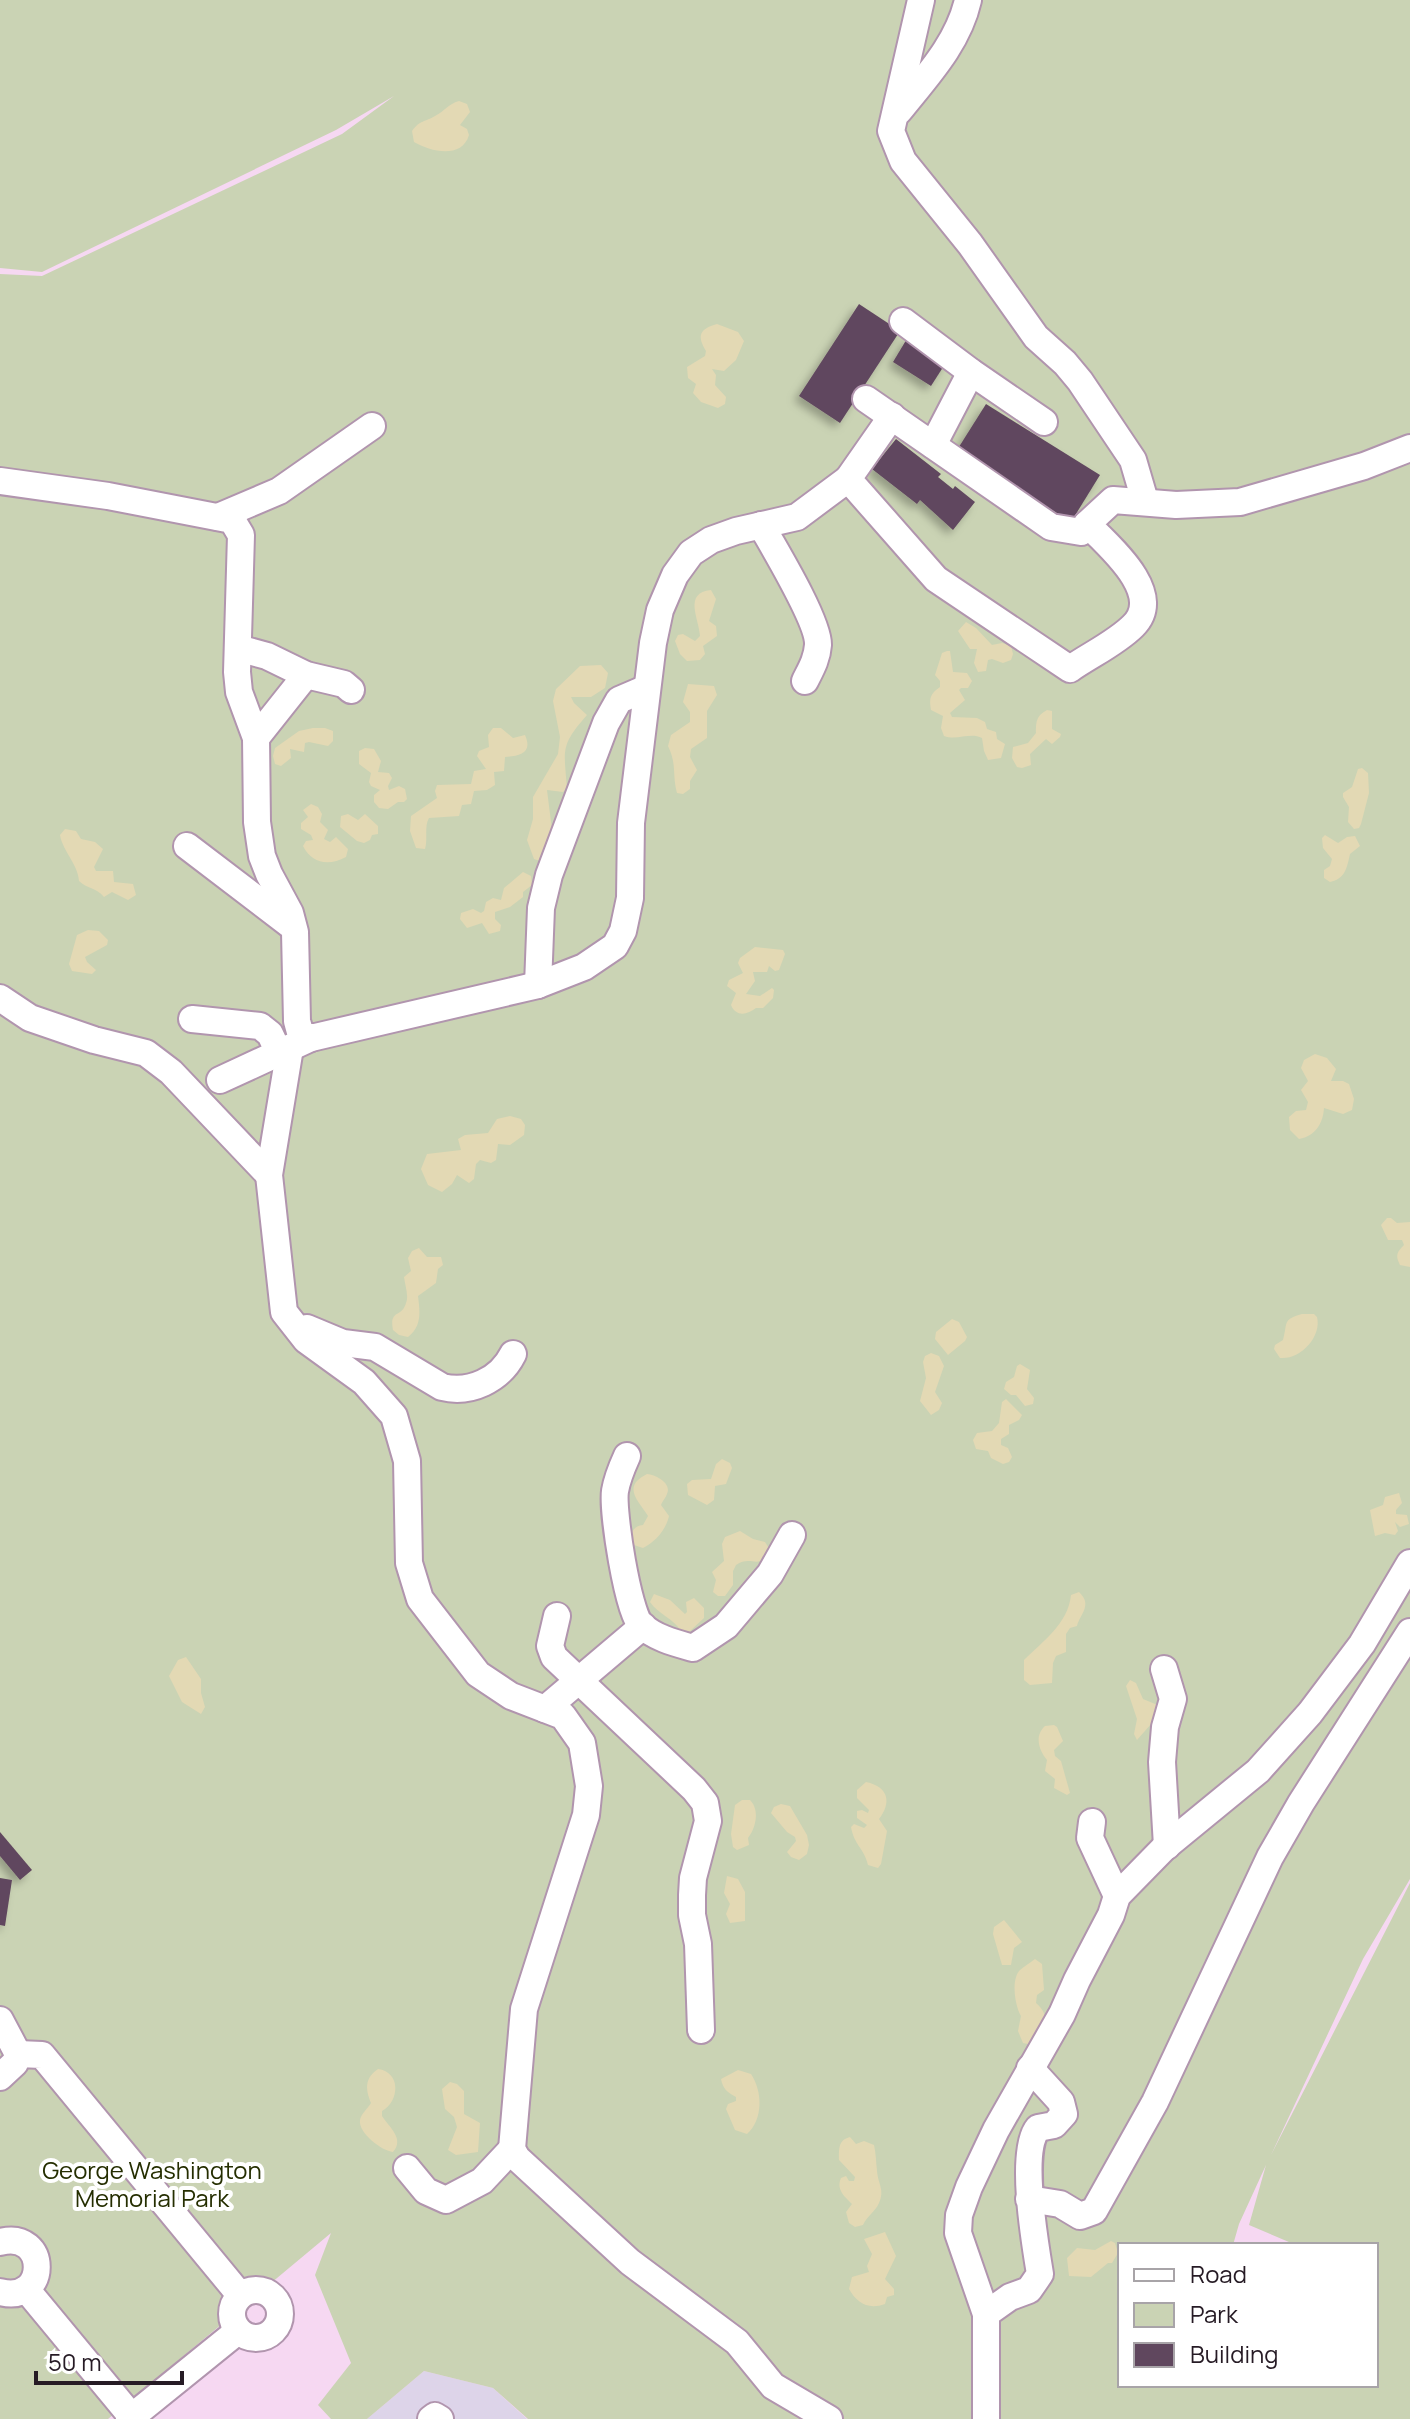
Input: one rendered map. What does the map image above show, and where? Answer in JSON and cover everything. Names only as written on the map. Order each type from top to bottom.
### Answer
[{"type":"lane","points":[[921,0],[891,131],[903,161],[970,244],[1036,337],[1080,381],[1133,460],[1145,501]]},
{"type":"lane","points":[[895,116],[944,55],[961,24],[968,0]]},
{"type":"lane","points":[[903,321],[1044,422]]},
{"type":"lane","points":[[933,445],[971,372]]},
{"type":"lane","points":[[866,399],[1051,527],[1081,532],[1113,500],[1176,505],[1240,502],[1364,466],[1410,448]]},
{"type":"lane","points":[[220,1080],[293,1046],[538,985],[584,967],[615,946],[623,931],[630,898],[631,823],[647,688],[660,610],[675,575],[691,553],[711,540],[797,517],[848,479],[892,416]]},
{"type":"lane","points":[[218,517],[279,491],[372,426]]},
{"type":"lane","points":[[848,479],[936,579],[1070,669],[1133,626],[1143,611],[1142,593],[1125,562],[1087,524]]},
{"type":"lane","points":[[0,481],[108,496],[232,520],[241,535],[239,692],[256,738],[257,822],[262,856],[290,913],[293,927],[300,1032],[293,1046],[269,1175],[284,1312],[306,1340],[364,1382],[394,1416],[407,1461],[409,1563],[420,1599],[478,1674],[511,1696],[563,1716],[582,1743],[589,1786],[586,1815],[524,2009],[512,2149],[517,2158],[630,2262],[737,2342],[773,2386],[829,2419]]},
{"type":"lane","points":[[761,525],[814,623],[818,642],[815,662],[805,681]]},
{"type":"lane","points":[[238,648],[267,656],[306,675],[344,684],[351,690]]},
{"type":"lane","points":[[256,738],[306,675]]},
{"type":"lane","points":[[538,985],[541,908],[549,875],[606,723],[619,700],[647,688]]},
{"type":"lane","points":[[187,846],[293,927]]},
{"type":"lane","points":[[0,998],[30,1018],[94,1040],[146,1053],[171,1072],[269,1175]]},
{"type":"lane","points":[[192,1019],[260,1026],[293,1046]]},
{"type":"lane","points":[[284,1312],[317,1334],[343,1343],[375,1347],[442,1387],[454,1390],[484,1383],[497,1376],[506,1369],[513,1354]]},
{"type":"lane","points":[[627,1456],[615,1492],[617,1531],[631,1603],[643,1626],[668,1641],[693,1648],[726,1626],[770,1574],[792,1535]]},
{"type":"lane","points":[[986,2419],[986,2314],[958,2233],[959,2215],[969,2187],[996,2130],[1062,2014],[1111,1915],[1117,1896],[1167,1846],[1258,1771],[1310,1713],[1362,1644],[1410,1563]]},
{"type":"lane","points":[[557,1616],[550,1646],[554,1657],[694,1789],[705,1803],[708,1821],[693,1878],[692,1895],[698,1944],[701,2030]]},
{"type":"lane","points":[[545,1709],[643,1626]]},
{"type":"lane","points":[[1029,2199],[1060,2204],[1080,2216],[1094,2211],[1155,2102],[1270,1857],[1410,1632]]},
{"type":"lane","points":[[1164,1669],[1173,1699],[1165,1727],[1162,1762],[1167,1846]]},
{"type":"lane","points":[[1092,1822],[1090,1838],[1117,1896]]},
{"type":"lane","points":[[0,2020],[18,2054],[15,2063],[0,2077]]},
{"type":"lane","points":[[18,2054],[42,2055],[240,2295]]},
{"type":"lane","points":[[986,2314],[1010,2297],[1029,2290],[1040,2274],[1029,2199],[1033,2132],[1054,2125],[1064,2114],[1061,2102],[1030,2068]]},
{"type":"lane","points":[[407,2168],[426,2191],[446,2200],[482,2181],[512,2149]]},
{"type":"lane","points":[[0,2242],[18,2241],[32,2251],[37,2267],[32,2283],[13,2290],[130,2418],[238,2331]]},
{"type":"lane","points":[[256,2289],[277,2301],[281,2317],[274,2331],[267,2336],[252,2338],[238,2331],[231,2316],[240,2295],[256,2289]]},
{"type":"lane","points":[[431,2419],[435,2416],[440,2419]]},
{"type":"shaded area","points":[[424,2371],[493,2388],[527,2419],[367,2419]]},
{"type":"green space","name":"George Washington Memorial Park","points":[[0,0],[1410,0],[1410,1879],[1363,1959],[1271,2155],[1410,1883],[1410,2419],[528,2419],[493,2388],[424,2371],[367,2419],[331,2419],[318,2405],[351,2363],[315,2275],[331,2233],[108,2419],[0,2419],[0,274],[42,276],[342,134],[394,96],[336,130],[42,272],[0,268]]},
{"type":"sand","points":[[459,101],[467,104],[470,112],[460,125],[467,129],[469,135],[460,148],[437,151],[414,142],[412,131],[418,125]]},
{"type":"sand","points":[[717,324],[738,332],[744,341],[736,360],[724,371],[712,369],[716,375],[715,385],[726,397],[725,404],[718,408],[701,402],[693,393],[696,384],[688,378],[687,367],[705,356],[701,334],[706,328]]},
{"type":"sand","points":[[711,590],[716,599],[709,621],[716,626],[717,636],[703,646],[705,654],[700,660],[687,661],[680,654],[675,641],[678,635],[683,634],[695,641],[700,636],[695,601],[702,592]]},
{"type":"sand","points":[[966,622],[992,645],[1002,643],[1011,646],[1011,660],[1003,663],[988,660],[986,671],[978,672],[974,663],[977,649],[970,649],[958,631]]},
{"type":"sand","points":[[950,651],[953,672],[967,673],[972,681],[968,688],[959,690],[965,700],[950,713],[952,717],[977,718],[985,722],[987,729],[996,732],[997,739],[1005,744],[1001,758],[988,760],[982,738],[944,736],[941,728],[943,716],[931,710],[930,702],[932,694],[940,687],[935,675],[942,653]]},
{"type":"sand","points":[[601,665],[608,673],[605,688],[591,697],[571,697],[587,715],[572,734],[566,748],[567,788],[563,792],[547,790],[553,838],[543,862],[534,859],[527,840],[533,819],[533,797],[558,754],[560,737],[553,701],[556,689],[580,666]]},
{"type":"sand","points":[[688,684],[714,686],[717,695],[707,711],[707,738],[691,749],[690,757],[697,770],[690,781],[690,789],[683,794],[677,793],[668,746],[671,735],[690,722],[690,712],[683,702]]},
{"type":"sand","points":[[1047,710],[1052,711],[1052,729],[1061,734],[1060,737],[1052,744],[1046,739],[1030,754],[1031,765],[1017,767],[1012,758],[1013,747],[1028,743],[1036,733],[1039,717]]},
{"type":"sand","points":[[313,728],[333,731],[333,741],[328,746],[305,743],[304,752],[290,749],[291,758],[281,766],[275,764],[275,748],[299,731]]},
{"type":"sand","points":[[493,728],[501,728],[513,738],[525,735],[526,750],[505,757],[504,771],[494,772],[495,785],[487,790],[474,791],[471,804],[462,805],[459,816],[429,818],[425,849],[416,848],[410,831],[411,816],[437,798],[437,785],[471,784],[474,771],[486,769],[477,756],[479,751],[489,747],[488,735]]},
{"type":"sand","points":[[374,749],[381,761],[378,772],[389,773],[392,778],[389,790],[399,786],[405,789],[407,799],[404,802],[398,802],[388,809],[379,808],[374,802],[374,795],[380,790],[371,786],[371,773],[359,764],[359,751]]},
{"type":"sand","points":[[1362,768],[1368,773],[1369,793],[1361,824],[1354,829],[1348,822],[1349,807],[1343,793],[1352,787],[1358,769]]},
{"type":"sand","points":[[311,804],[318,807],[322,814],[320,822],[328,830],[324,839],[330,842],[336,837],[348,849],[346,857],[322,862],[311,857],[303,846],[306,841],[313,840],[301,829],[301,823],[308,817],[303,810]]},
{"type":"sand","points":[[348,814],[358,820],[365,814],[378,826],[378,834],[372,835],[364,843],[357,841],[340,827],[341,816]]},
{"type":"sand","points":[[65,829],[76,831],[81,839],[95,842],[103,849],[94,867],[96,871],[113,871],[114,882],[133,884],[136,895],[128,900],[112,892],[104,897],[79,881],[60,835]]},
{"type":"sand","points":[[1325,835],[1338,843],[1355,836],[1360,846],[1350,854],[1342,876],[1330,882],[1324,878],[1324,870],[1330,866],[1332,859],[1323,848],[1322,838]]},
{"type":"sand","points":[[523,872],[531,876],[532,885],[510,907],[495,912],[495,919],[501,925],[500,931],[489,934],[482,923],[467,928],[460,919],[461,913],[473,909],[481,913],[486,902],[493,898],[501,900],[504,888]]},
{"type":"sand","points":[[88,930],[99,931],[108,940],[107,945],[85,957],[96,970],[92,974],[72,971],[69,964],[77,935]]},
{"type":"sand","points":[[755,947],[783,950],[785,954],[779,970],[775,971],[769,966],[767,972],[753,972],[755,981],[746,994],[760,996],[772,988],[773,998],[763,1008],[739,1013],[731,1005],[736,993],[727,986],[729,980],[743,973],[738,963],[740,958]]},
{"type":"sand","points":[[1315,1054],[1327,1058],[1336,1069],[1331,1081],[1349,1084],[1354,1099],[1352,1110],[1343,1114],[1324,1108],[1318,1128],[1299,1139],[1290,1130],[1289,1117],[1296,1111],[1306,1110],[1308,1102],[1301,1090],[1308,1081],[1301,1068],[1304,1060]]},
{"type":"sand","points":[[510,1116],[521,1119],[525,1125],[524,1135],[510,1145],[498,1144],[496,1160],[491,1163],[480,1160],[476,1164],[474,1179],[469,1183],[457,1175],[442,1192],[428,1185],[421,1169],[427,1154],[461,1150],[458,1139],[465,1135],[488,1133],[497,1119]]},
{"type":"sand","points":[[1387,1218],[1397,1223],[1410,1222],[1410,1267],[1400,1265],[1397,1256],[1404,1245],[1402,1240],[1388,1240],[1381,1225]]},
{"type":"sand","points":[[419,1248],[427,1257],[441,1257],[443,1265],[438,1269],[436,1283],[418,1296],[418,1323],[408,1337],[393,1330],[392,1323],[407,1300],[404,1277],[411,1271],[408,1258],[412,1251]]},
{"type":"sand","points":[[1302,1314],[1317,1317],[1318,1325],[1313,1339],[1302,1351],[1288,1358],[1280,1358],[1275,1345],[1283,1340],[1289,1320]]},
{"type":"sand","points":[[952,1319],[959,1322],[967,1337],[948,1355],[935,1339],[936,1332]]},
{"type":"sand","points":[[931,1353],[939,1356],[944,1366],[935,1392],[942,1403],[939,1410],[931,1415],[920,1401],[926,1378],[923,1362],[925,1356]]},
{"type":"sand","points":[[1020,1364],[1030,1370],[1027,1389],[1034,1398],[1033,1404],[1025,1406],[1016,1395],[1004,1389]]},
{"type":"sand","points":[[1006,1399],[1022,1415],[1009,1425],[1009,1434],[1001,1439],[1001,1445],[1008,1448],[1012,1457],[1003,1464],[991,1458],[988,1451],[976,1449],[973,1440],[977,1433],[992,1431],[999,1423],[1002,1402]]},
{"type":"sand","points":[[722,1459],[732,1468],[726,1484],[715,1486],[714,1500],[707,1505],[688,1495],[687,1484],[692,1480],[711,1479],[716,1464]]},
{"type":"sand","points":[[647,1474],[659,1478],[667,1486],[667,1494],[661,1505],[669,1516],[659,1535],[643,1548],[629,1539],[634,1529],[643,1525],[648,1516],[634,1494],[635,1484]]},
{"type":"sand","points":[[1399,1493],[1402,1503],[1396,1514],[1407,1515],[1409,1524],[1400,1527],[1395,1522],[1398,1531],[1395,1535],[1385,1533],[1375,1536],[1370,1510],[1383,1505],[1385,1497]]},
{"type":"sand","points":[[740,1531],[765,1542],[770,1550],[759,1562],[747,1561],[736,1565],[733,1585],[725,1596],[718,1596],[713,1592],[716,1580],[712,1572],[724,1561],[722,1544],[725,1537]]},
{"type":"sand","points":[[1079,1592],[1085,1601],[1084,1609],[1077,1626],[1070,1628],[1066,1634],[1066,1652],[1056,1656],[1052,1683],[1030,1685],[1024,1680],[1024,1660],[1054,1631],[1065,1615],[1071,1595]]},
{"type":"sand","points":[[654,1594],[670,1600],[685,1614],[686,1602],[694,1598],[704,1608],[704,1618],[689,1632],[681,1631],[650,1602]]},
{"type":"sand","points":[[186,1657],[201,1679],[205,1707],[201,1714],[182,1702],[169,1676],[178,1660]]},
{"type":"sand","points":[[1130,1680],[1136,1683],[1143,1699],[1160,1706],[1159,1715],[1137,1740],[1134,1734],[1137,1719],[1126,1686]]},
{"type":"sand","points":[[1054,1725],[1063,1741],[1054,1750],[1061,1761],[1070,1793],[1067,1795],[1054,1788],[1055,1779],[1045,1771],[1047,1760],[1039,1743],[1045,1726]]},
{"type":"sand","points":[[866,1782],[880,1788],[886,1797],[879,1819],[887,1831],[878,1868],[868,1865],[851,1827],[854,1824],[864,1828],[867,1825],[857,1818],[857,1811],[868,1813],[869,1810],[857,1798],[857,1790]]},
{"type":"sand","points":[[742,1800],[750,1800],[753,1804],[756,1819],[748,1838],[749,1845],[737,1850],[733,1847],[731,1834],[735,1805]]},
{"type":"sand","points":[[781,1804],[790,1806],[807,1835],[807,1854],[799,1860],[787,1852],[796,1841],[795,1837],[771,1813],[774,1807]]},
{"type":"sand","points":[[727,1876],[738,1879],[745,1892],[745,1921],[730,1923],[726,1914],[730,1904],[724,1893]]},
{"type":"sand","points":[[1004,1920],[1022,1942],[1014,1948],[1011,1965],[1002,1965],[993,1934],[994,1927]]},
{"type":"sand","points":[[1035,1959],[1042,1964],[1044,1990],[1037,1995],[1036,2003],[1043,2010],[1045,2020],[1040,2033],[1033,2035],[1028,2044],[1023,2043],[1018,2031],[1021,2016],[1015,1987],[1019,1971]]},
{"type":"sand","points":[[378,2069],[386,2071],[394,2081],[395,2094],[382,2111],[382,2116],[397,2138],[393,2152],[372,2140],[360,2125],[371,2103],[368,2080]]},
{"type":"sand","points":[[738,2070],[751,2074],[758,2089],[760,2106],[756,2121],[747,2134],[735,2130],[726,2109],[728,2104],[736,2101],[736,2097],[726,2090],[721,2079]]},
{"type":"sand","points":[[450,2082],[464,2091],[464,2114],[480,2123],[478,2152],[456,2155],[448,2150],[457,2127],[454,2117],[445,2109],[442,2089]]},
{"type":"sand","points":[[850,2137],[856,2144],[864,2141],[874,2145],[881,2191],[875,2209],[863,2225],[855,2227],[849,2223],[846,2212],[852,2204],[839,2186],[841,2178],[846,2176],[849,2181],[854,2181],[855,2177],[839,2160],[841,2143]]},
{"type":"sand","points":[[885,2232],[896,2256],[885,2279],[894,2289],[894,2295],[887,2297],[885,2304],[868,2306],[849,2289],[852,2277],[869,2272],[867,2266],[872,2254],[864,2239]]},
{"type":"sand","points":[[1111,2241],[1115,2243],[1118,2253],[1112,2263],[1091,2277],[1069,2276],[1067,2258],[1077,2248],[1095,2250]]},
{"type":"building","points":[[859,304],[900,331],[840,423],[799,396]]},
{"type":"building","points":[[908,337],[947,361],[931,386],[893,362]]},
{"type":"building","points":[[986,404],[1100,475],[1071,522],[957,450]]},
{"type":"building","points":[[896,439],[941,474],[938,477],[953,489],[955,486],[975,502],[953,530],[920,500],[917,504],[872,469]]},
{"type":"building","points":[[0,1832],[32,1870],[20,1880],[0,1856]]},
{"type":"building","points":[[0,1878],[12,1880],[5,1926],[0,1925]]}]
